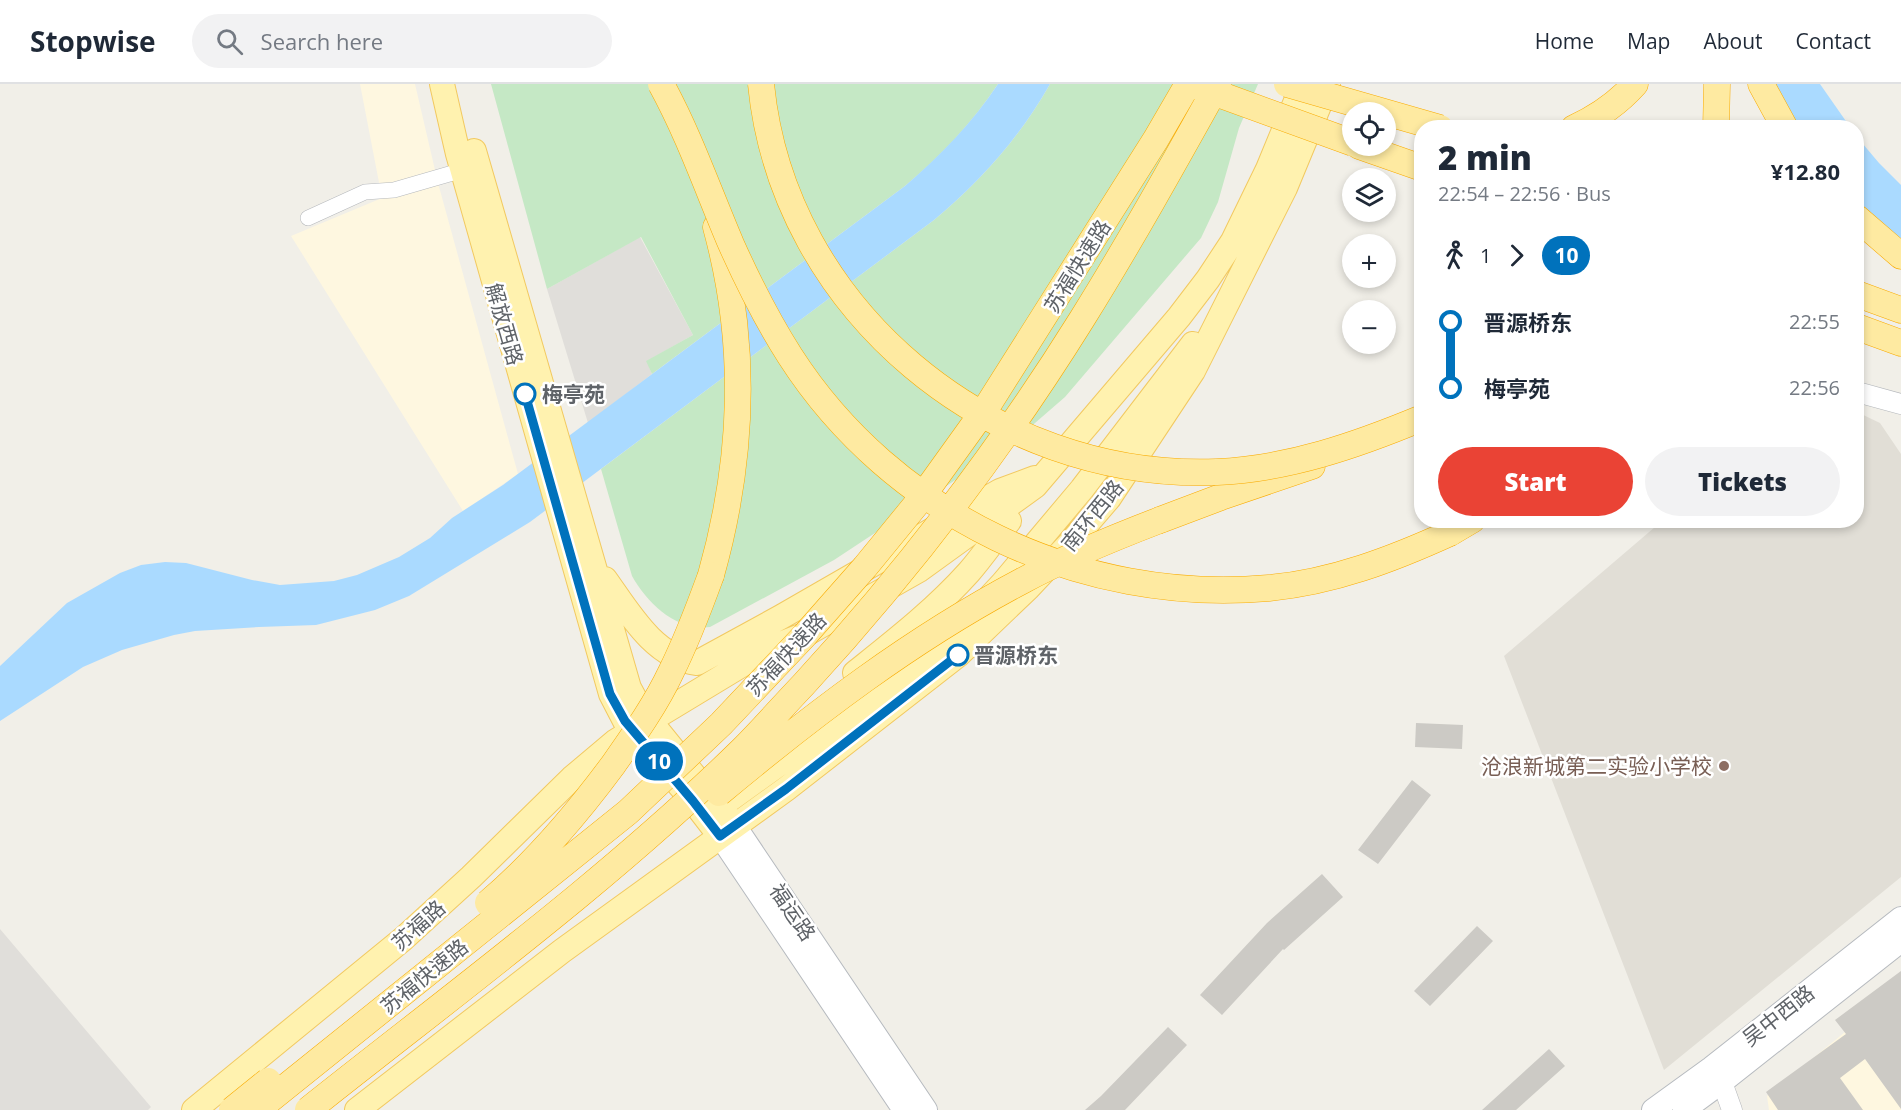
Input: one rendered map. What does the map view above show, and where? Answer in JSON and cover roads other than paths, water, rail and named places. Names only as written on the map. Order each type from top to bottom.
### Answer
[{"type":"highway","points":[[661,84],[677,115],[731,243],[762,309],[789,355],[824,403],[862,444],[894,472],[958,518],[1036,556],[1108,578],[1169,588],[1237,590],[1303,583],[1373,565],[1411,551],[1458,528]]},
{"type":"highway","points":[[761,84],[763,105],[782,180],[796,216],[828,273],[869,324],[925,377],[955,398],[1011,430],[1081,456],[1118,465],[1181,472],[1218,472],[1300,460],[1374,438],[1414,421]]},
{"type":"highway","points":[[1156,139],[1180,84]]},
{"type":"highway","points":[[1189,84],[1342,139]]},
{"type":"highway","name":"苏福快速路","points":[[257,1110],[628,812],[721,724],[805,635],[919,501],[988,405],[1189,84]]},
{"type":"highway","name":"苏福快速路","points":[[308,1110],[601,878],[744,748],[827,658],[890,586],[944,518],[1014,421],[1081,320],[1218,84]]},
{"type":"highway","points":[[1282,84],[1342,106]]},
{"type":"highway","points":[[1287,84],[1414,121]]},
{"type":"highway","points":[[1588,120],[1621,99],[1635,84]]},
{"type":"highway","points":[[1716,120],[1717,84]]},
{"type":"highway","points":[[1761,84],[1781,120]]},
{"type":"highway","points":[[1396,126],[1414,132]]},
{"type":"highway","points":[[1388,156],[1414,165]]},
{"type":"highway","points":[[232,1110],[511,884],[550,844],[600,782],[629,743],[670,674],[700,605],[721,538],[734,463],[737,418],[738,377],[734,307],[720,241],[701,172]]},
{"type":"highway","points":[[1864,224],[1901,256]]},
{"type":"highway","points":[[1864,297],[1901,310]]},
{"type":"highway","points":[[1864,330],[1901,343]]},
{"type":"highway","points":[[1864,343],[1901,350]]},
{"type":"highway","points":[[1864,345],[1901,358]]},
{"type":"highway","points":[[487,968],[601,890],[757,761],[844,693],[908,649],[982,603],[1031,576],[1108,540],[1221,496],[1319,463],[1414,422]]},
{"type":"main road","name":"解放西路","points":[[442,84],[447,115],[470,168],[567,507],[610,694],[617,709],[641,725]]},
{"type":"main road","name":"解放西路","points":[[458,84],[464,111],[470,168]]},
{"type":"main road","points":[[707,804],[917,624],[969,572],[1040,481],[1179,317],[1208,279],[1233,240],[1263,179],[1303,84]]},
{"type":"main road","name":"南环西路","points":[[728,831],[786,789],[958,655],[1028,588],[1108,498],[1193,371],[1285,188],[1328,84]]},
{"type":"main road","points":[[707,804],[921,662],[975,613],[1082,489],[1230,296]]},
{"type":"main road","points":[[641,725],[768,649],[806,634],[919,570],[1040,481]]},
{"type":"main road","points":[[593,563],[632,617],[653,641],[670,654],[686,662],[697,663],[1000,491],[1040,481]]},
{"type":"main road","name":"解放西路","points":[[567,507],[593,563],[629,688],[636,701],[641,725]]},
{"type":"main road","name":"福运路","points":[[641,725],[728,831],[926,1110]]},
{"type":"main road","name":"苏福路","points":[[194,1110],[394,946],[572,778],[600,753],[641,725]]},
{"type":"main road","points":[[357,1110],[562,951],[728,831]]},
{"type":"main road","name":"福运路","points":[[728,831],[904,1110]]},
{"type":"main road","name":"吴中西路","points":[[1684,1110],[1717,1075],[1901,918]]},
{"type":"main road","name":"吴中西路","points":[[1653,1110],[1717,1075],[1901,940]]},
{"type":"street","points":[[308,218],[365,192],[394,190],[470,168]]},
{"type":"street","points":[[1864,394],[1901,405]]},
{"type":"street","points":[[1717,1075],[1732,1110]]},
{"type":"water","points":[[998,84],[1050,84],[1013,140],[968,190],[934,220],[530,522],[409,596],[375,610],[316,625],[195,631],[122,650],[83,667],[0,721],[0,666],[67,603],[120,573],[141,565],[165,562],[186,563],[280,585],[334,581],[357,575],[399,557],[430,538],[452,518],[503,485],[905,186],[955,138]]},
{"type":"water","points":[[1765,84],[1820,84],[1845,120],[1790,120]]},
{"type":"water","points":[[1864,145],[1901,185],[1901,240],[1864,206]]},
{"type":"place","name":"梅亭苑","points":[[525,394]]},
{"type":"place","name":"晋源桥东","points":[[958,655]]},
{"type":"place","name":"沧浪新城第二实验小学校","points":[[1724,766]]}]
